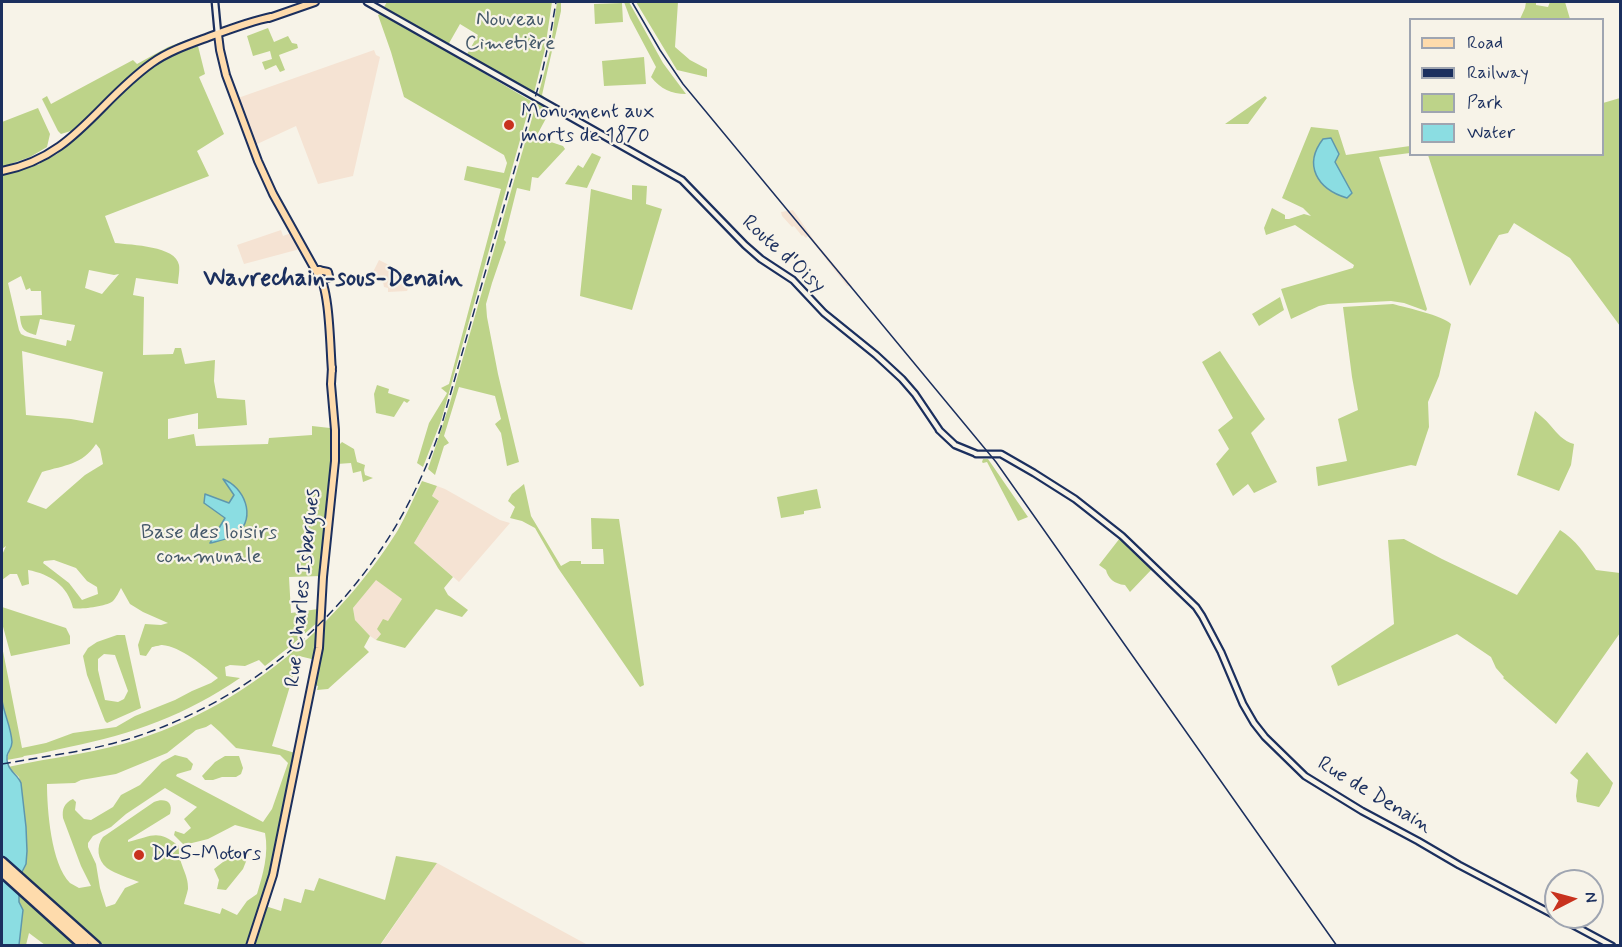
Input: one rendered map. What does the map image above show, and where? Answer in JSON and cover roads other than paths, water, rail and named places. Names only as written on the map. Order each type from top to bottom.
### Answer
[{"type":"highway","points":[[2,862],[84,945]]},
{"type":"highway","points":[[2,872],[96,945]]},
{"type":"main road","points":[[2,170],[22,166],[49,154],[85,125],[148,66],[172,52],[315,2]]},
{"type":"main road","points":[[172,52],[210,40],[218,35]]},
{"type":"main road","name":"Rue Charles Isbergues","points":[[218,35],[227,77],[255,152],[273,194],[320,273],[326,295],[335,428],[335,461],[319,648],[273,875],[248,945]]},
{"type":"main road","points":[[210,40],[219,45]]},
{"type":"street","points":[[215,2],[218,35]]},
{"type":"street","name":"Route d'Oisy","points":[[372,4],[562,113],[574,117],[684,182],[742,243],[793,280],[824,313],[876,354],[905,383],[929,420],[940,431],[958,446],[976,454],[999,456],[1022,466]]},
{"type":"street","name":"Rue de Denain","points":[[1022,466],[1085,507],[1122,537],[1201,613],[1245,707],[1258,729],[1305,776],[1454,863],[1544,910]]},
{"type":"street","name":"Rue de Denain","points":[[1581,929],[1612,945]]},
{"type":"water","points":[[1331,138],[1339,154],[1335,162],[1352,193],[1347,198],[1328,189],[1316,175],[1314,158],[1317,149],[1323,139]]},
{"type":"water","points":[[223,479],[242,495],[247,511],[246,519],[237,534],[210,543],[225,518],[204,503],[205,494],[229,503],[234,495]]},
{"type":"water","points":[[2,700],[12,742],[7,760],[10,769],[21,783],[26,827],[26,864],[22,872],[19,893],[19,902],[23,910],[19,945],[2,945]]},
{"type":"tram line","points":[[632,2],[683,84],[996,462],[1337,946]]},
{"type":"railway","points":[[2,764],[119,742],[189,716],[238,688],[284,656],[325,618],[362,576],[393,530],[420,480],[441,427],[541,77],[556,2]]},
{"type":"place","name":"Monument aux morts de 1870","points":[[509,125]]},
{"type":"place","name":"DKS-Motors","points":[[139,855]]},
{"type":"district","name":"Wavrechain-sous-Denain","points":[[333,280]]},
{"type":"park label","name":"Nouveau Cimetière","points":[[510,33]]},
{"type":"park label","name":"Base des loisirs communale","points":[[209,546]]}]
